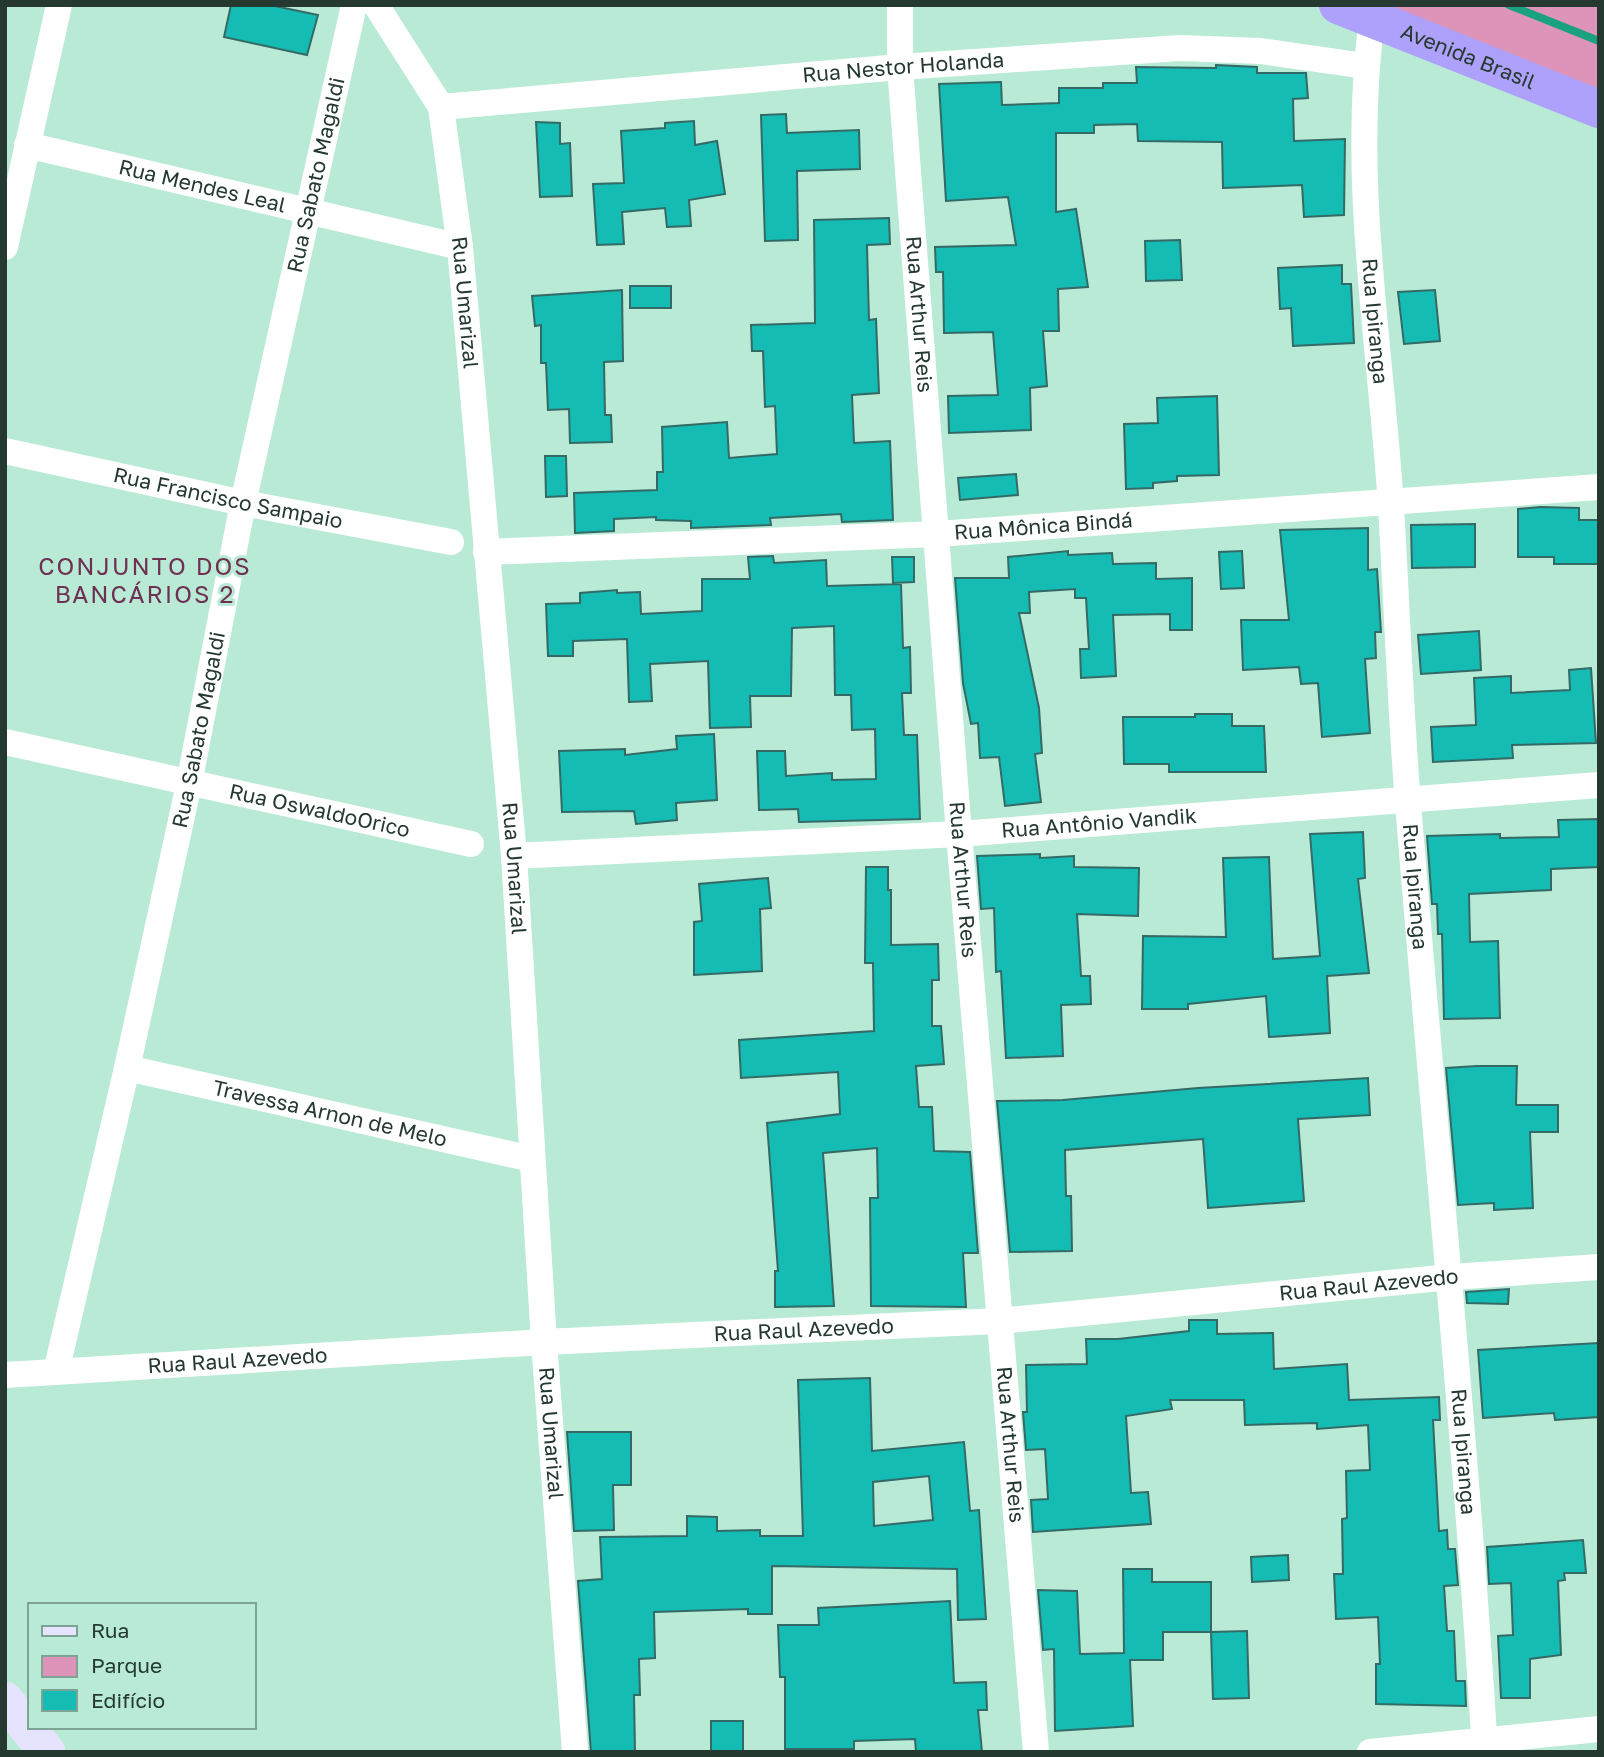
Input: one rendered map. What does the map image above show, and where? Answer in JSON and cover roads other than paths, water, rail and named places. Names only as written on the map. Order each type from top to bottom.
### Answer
[{"type":"highway","name":"Avenida Brasil","points":[[1355,12],[1599,109]]},
{"type":"street","points":[[5,247],[59,5]]},
{"type":"street","name":"Rua Sabato Magaldi","points":[[56,1372],[127,1068],[188,784],[243,503],[310,214],[354,5]]},
{"type":"street","name":"Rua Umarizal","points":[[376,5],[441,107],[460,247],[514,856],[544,1342],[575,1752]]},
{"type":"street","name":"Rua Arthur Reis","points":[[900,5],[900,67],[959,834],[1036,1752]]},
{"type":"street","name":"Rua Ipiranga","points":[[1355,12],[1365,66],[1368,230],[1391,501],[1407,800],[1451,1277],[1485,1747]]},
{"type":"street","name":"Rua Nestor Holanda","points":[[441,107],[900,67],[1181,48],[1261,51],[1365,66]]},
{"type":"street","name":"Rua Mendes Leal","points":[[27,145],[310,214],[460,247]]},
{"type":"street","name":"Rua Francisco Sampaio","points":[[5,452],[243,503],[451,542]]},
{"type":"street","name":"Rua Mônica Bindá","points":[[486,552],[937,534],[1599,487]]},
{"type":"street","name":"Rua OswaldoOrico","points":[[5,742],[471,844]]},
{"type":"street","name":"Rua Antônio Vandik","points":[[514,856],[959,834],[1599,785]]},
{"type":"street","name":"Travessa Arnon de Melo","points":[[127,1068],[532,1159]]},
{"type":"street","name":"Rua Raul Azevedo","points":[[5,1375],[544,1342],[999,1321],[1451,1277],[1599,1267]]},
{"type":"street","points":[[5,1700],[28,1728]]},
{"type":"street","points":[[28,1729],[47,1752]]},
{"type":"street","points":[[1370,1752],[1485,1747],[1599,1729]]},
{"type":"waterway","points":[[1509,5],[1599,41]]},
{"type":"district","name":"CONJUNTO DOS BANCÁRIOS 2","points":[[145,581]]}]
